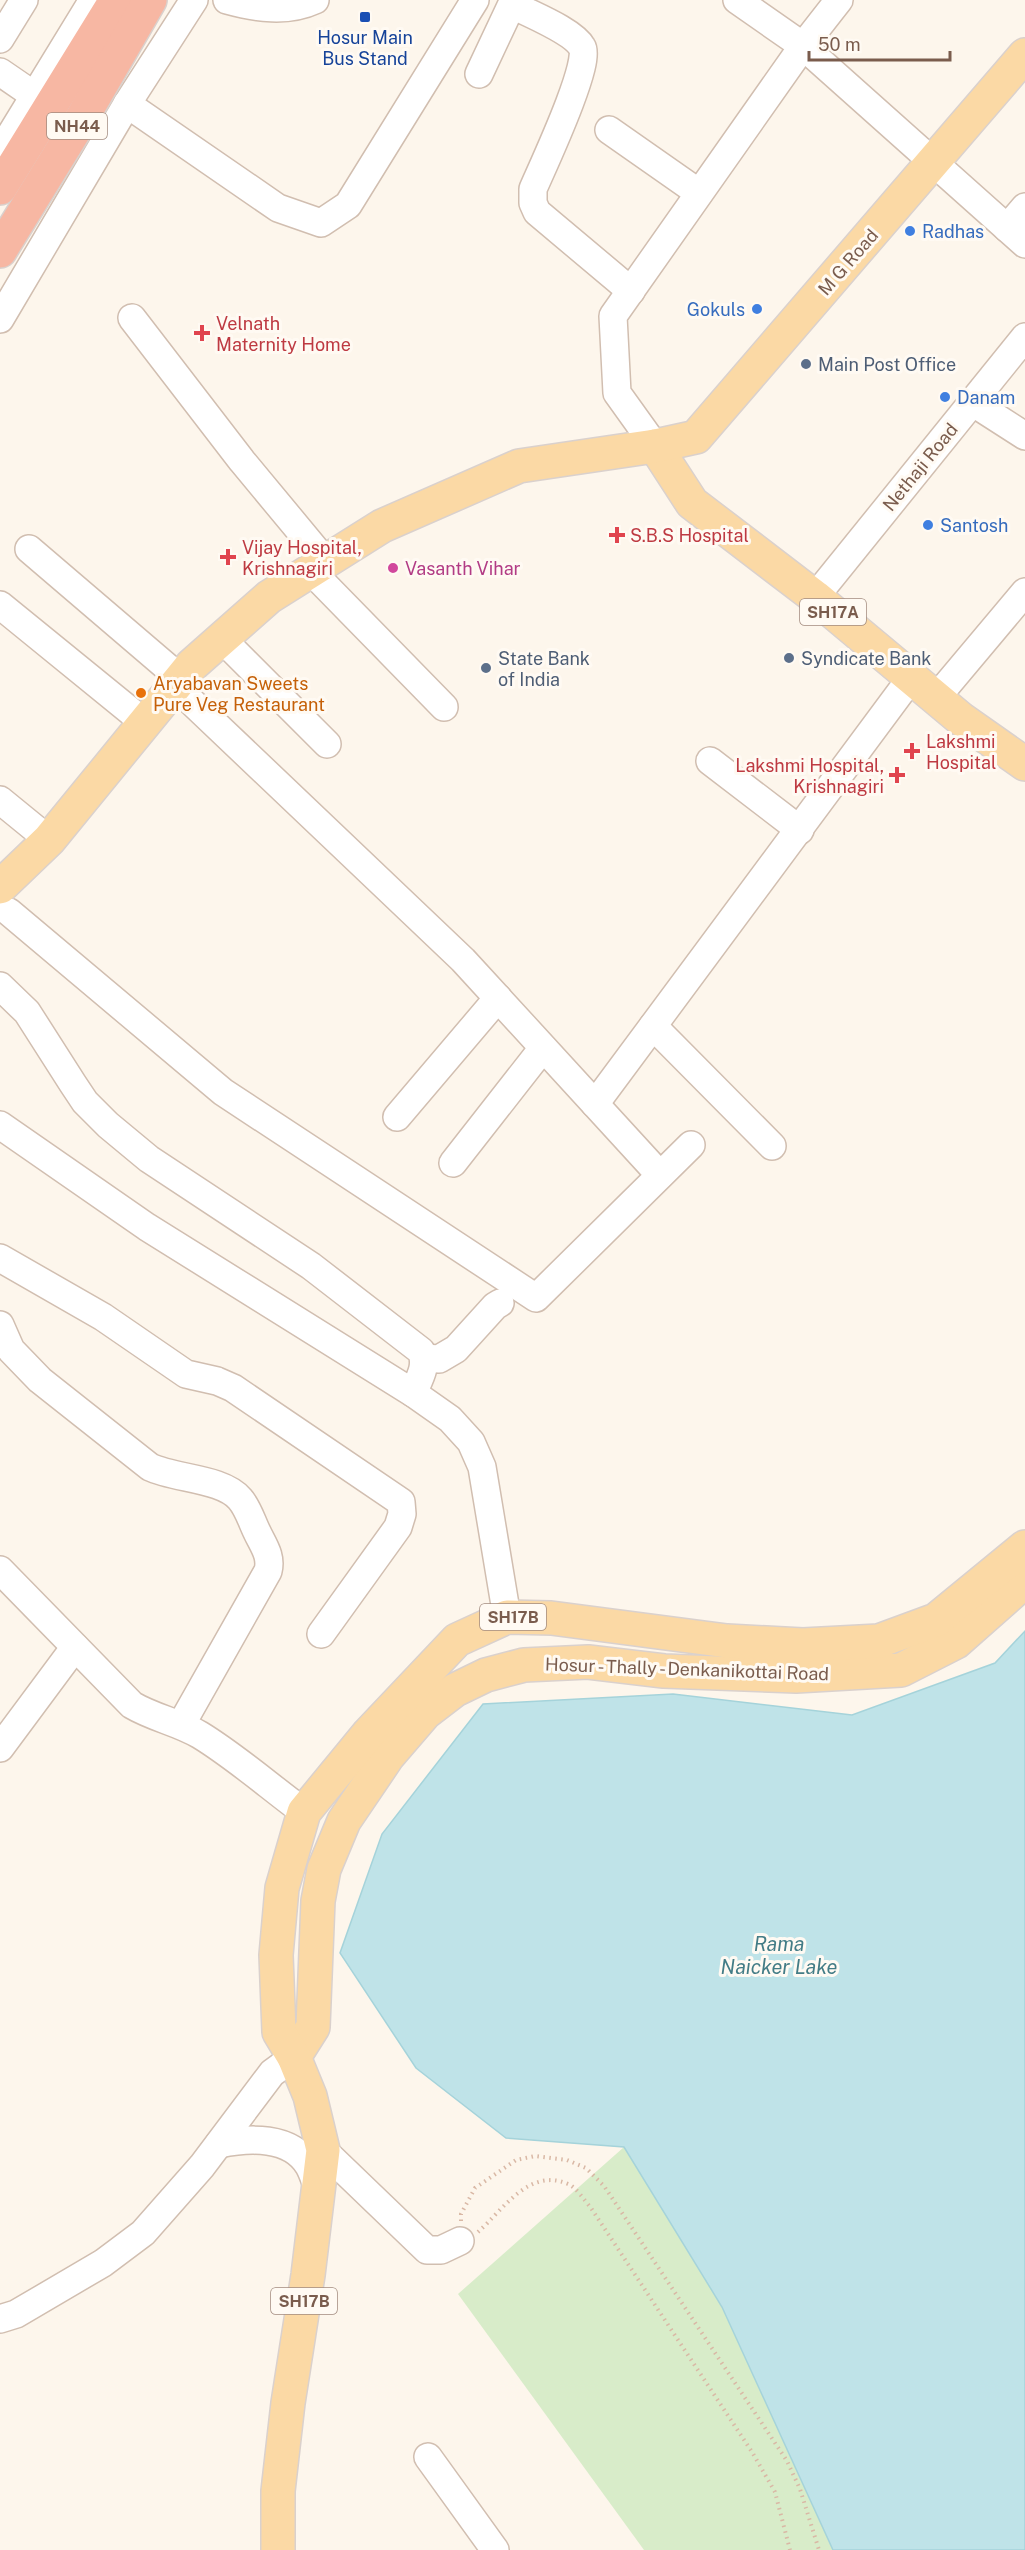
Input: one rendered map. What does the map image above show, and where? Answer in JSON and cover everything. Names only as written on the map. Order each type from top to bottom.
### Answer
[{"type":"highway","name":"NH44","points":[[0,188],[116,0]]},
{"type":"highway","name":"NH44","points":[[0,251],[82,118],[150,0]]},
{"type":"main road","name":"M G Road","points":[[2,904],[49,840],[192,665],[269,597],[382,526],[519,466],[656,446],[696,437],[1025,55]]},
{"type":"main road","name":"SH17A","points":[[656,446],[692,503],[815,597],[961,719],[1025,764]]},
{"type":"main road","name":"Hosur - Thally - Denkanikottai Road","points":[[278,2550],[278,2491],[323,2150],[310,2096],[294,2057],[279,2032],[276,1955],[282,1888],[304,1812],[369,1733],[457,1640],[507,1617],[551,1618],[727,1641],[803,1645],[879,1641],[936,1620],[1025,1547]]},
{"type":"main road","name":"Hosur - Thally - Denkanikottai Road","points":[[294,2057],[313,2027],[318,1901],[324,1869],[344,1821],[388,1756],[424,1713],[455,1690],[486,1675],[524,1665],[588,1662],[664,1671],[796,1676],[901,1670],[956,1642],[1025,1581]]},
{"type":"street","points":[[0,39],[24,0]]},
{"type":"street","points":[[0,152],[93,0]]},
{"type":"street","points":[[0,319],[127,104],[194,0]]},
{"type":"street","points":[[227,0],[255,8],[282,8],[315,0]]},
{"type":"street","points":[[127,104],[279,208],[321,223],[348,205],[475,0]]},
{"type":"street","points":[[737,0],[803,46],[1016,236],[1025,207]]},
{"type":"street","points":[[656,446],[617,393],[613,316],[803,46],[839,0]]},
{"type":"street","points":[[479,74],[511,6],[515,6],[574,38],[582,46],[585,55],[574,91],[533,189],[533,204],[537,212],[631,291]]},
{"type":"street","points":[[0,72],[35,96]]},
{"type":"street","points":[[609,130],[699,193]]},
{"type":"street","points":[[132,318],[242,461],[318,566],[444,707]]},
{"type":"street","name":"Nethaji Road","points":[[815,597],[1025,337]]},
{"type":"street","points":[[972,402],[1025,436]]},
{"type":"street","points":[[29,549],[178,682],[433,931],[498,998],[660,1175]]},
{"type":"street","points":[[595,1104],[800,830],[923,688],[1025,592]]},
{"type":"street","points":[[0,605],[145,723]]},
{"type":"street","points":[[222,639],[327,744]]},
{"type":"street","points":[[710,761],[800,830]]},
{"type":"street","points":[[0,800],[49,840]]},
{"type":"street","points":[[2,904],[223,1092],[536,1298],[691,1145]]},
{"type":"street","points":[[0,986],[27,1012],[85,1102],[108,1125],[149,1159],[311,1266],[421,1351],[424,1368],[413,1393]]},
{"type":"street","points":[[397,1117],[498,998]]},
{"type":"street","points":[[653,1026],[772,1146]]},
{"type":"street","points":[[453,1163],[543,1048]]},
{"type":"street","points":[[0,1125],[147,1227],[413,1393],[450,1419],[471,1442],[482,1467],[507,1617]]},
{"type":"street","points":[[0,1258],[103,1317],[186,1374],[217,1381],[233,1388],[400,1502],[402,1514],[398,1527],[321,1634]]},
{"type":"street","points":[[424,1358],[438,1359],[456,1349],[500,1303]]},
{"type":"street","points":[[0,1325],[11,1350],[39,1380],[150,1467],[164,1474],[202,1482],[233,1493],[242,1500],[269,1556],[268,1571],[190,1730]]},
{"type":"street","points":[[0,1570],[132,1705],[150,1716],[190,1730],[304,1812]]},
{"type":"street","points":[[0,1748],[75,1647]]},
{"type":"street","points":[[0,2319],[16,2314],[103,2263],[142,2233],[219,2144],[272,2073],[294,2057]]},
{"type":"street","points":[[219,2144],[238,2140],[274,2142],[292,2150],[308,2164],[318,2188]]},
{"type":"street","points":[[323,2150],[427,2250],[441,2250],[460,2241]]},
{"type":"street","points":[[428,2457],[495,2550]]},
{"type":"path","points":[[790,2550],[775,2492],[752,2452],[591,2208],[570,2184],[548,2179],[523,2188],[479,2231],[460,2241],[461,2214],[476,2188],[516,2160],[535,2156],[567,2160],[586,2168],[604,2186],[787,2461],[800,2489],[819,2550]]},
{"type":"green space","points":[[624,2147],[722,2307],[833,2550],[644,2550],[458,2294]]},
{"type":"water","name":"Rama Naicker Lake","points":[[1025,1631],[1025,2550],[833,2550],[722,2307],[624,2147],[506,2138],[416,2068],[340,1953],[382,1834],[483,1704],[673,1694],[852,1715],[995,1663]]},
{"type":"place","name":"Hosur Main Bus Stand","points":[[365,17]]},
{"type":"place","name":"Radhas","points":[[910,231]]},
{"type":"place","name":"Gokuls","points":[[757,309]]},
{"type":"place","name":"Velnath Maternity Home","points":[[202,333]]},
{"type":"place","name":"Main Post Office","points":[[806,364]]},
{"type":"place","name":"Danam","points":[[945,397]]},
{"type":"place","name":"Santosh","points":[[928,525]]},
{"type":"place","name":"S.B.S Hospital","points":[[617,535]]},
{"type":"place","name":"Vijay Hospital, Krishnagiri","points":[[228,557]]},
{"type":"place","name":"Vasanth Vihar","points":[[393,568]]},
{"type":"place","name":"Syndicate Bank","points":[[789,658]]},
{"type":"place","name":"State Bank of India","points":[[486,668]]},
{"type":"place","name":"Aryabavan Sweets Pure Veg Restaurant","points":[[141,693]]},
{"type":"place","name":"Lakshmi Hospital","points":[[912,751]]},
{"type":"place","name":"Lakshmi Hospital, Krishnagiri","points":[[897,775]]}]
